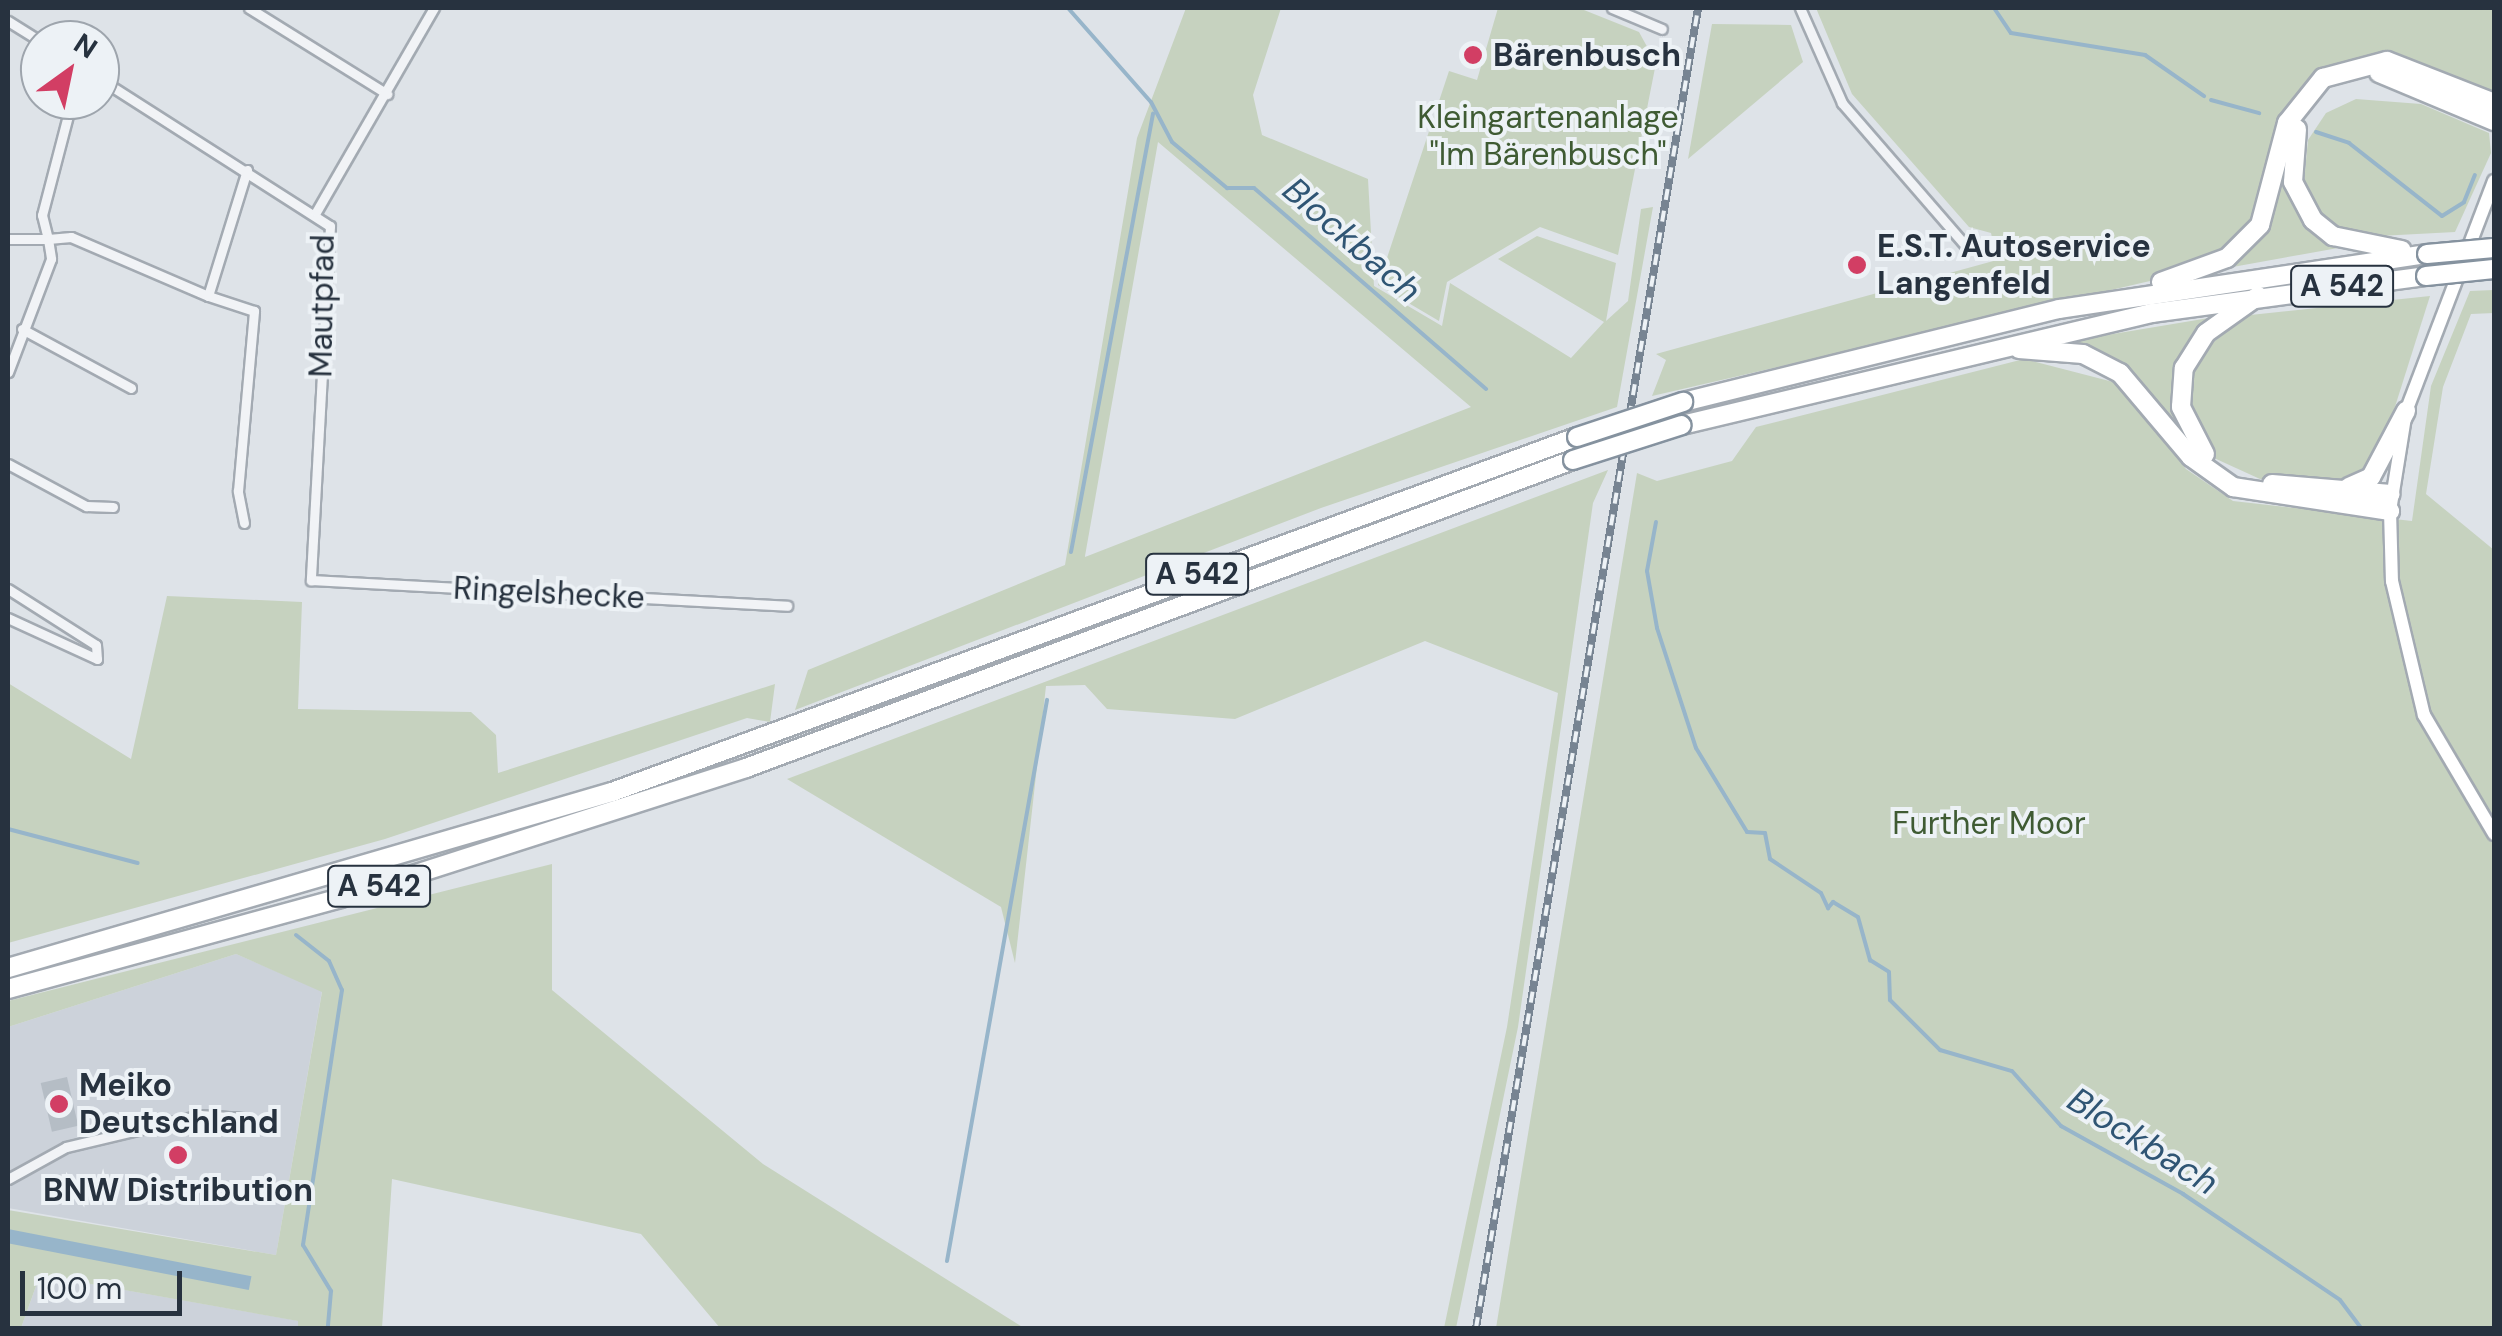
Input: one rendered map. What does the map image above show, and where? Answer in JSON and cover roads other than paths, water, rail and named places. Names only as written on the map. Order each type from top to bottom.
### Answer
[{"type":"highway","points":[[2059,309],[2188,274],[2244,245],[2268,208],[2286,122],[2322,78],[2387,61],[2490,98]]},
{"type":"highway","points":[[2428,254],[2360,245],[2314,220],[2293,182],[2298,124],[2326,88],[2372,72],[2414,80],[2494,121]]},
{"type":"highway","name":"A 542","points":[[8,968],[354,873],[746,746],[1577,437],[1683,402],[2059,309],[2428,254],[2494,248]]},
{"type":"highway","name":"A 542","points":[[8,988],[341,898],[746,768],[1573,460],[1682,425],[1959,352],[2258,296],[2494,268]]},
{"type":"highway","points":[[2258,296],[2192,350],[2180,387],[2187,429],[2240,479],[2344,488],[2390,502]]},
{"type":"highway","points":[[1959,352],[2083,354],[2136,386],[2191,458],[2222,482],[2390,502]]},
{"type":"highway","points":[[2344,488],[2371,477],[2406,410]]},
{"type":"main road","points":[[2494,182],[2406,410],[2390,502],[2392,580],[2424,716],[2494,834]]},
{"type":"street","points":[[248,8],[387,94]]},
{"type":"street","name":"Mautpfad","points":[[311,580],[330,226],[316,212],[434,8]]},
{"type":"street","points":[[1612,8],[1662,29]]},
{"type":"street","points":[[1800,8],[1842,103],[1966,246]]},
{"type":"street","points":[[120,91],[316,212]]},
{"type":"street","points":[[8,372],[51,259],[42,216],[67,120]]},
{"type":"street","points":[[208,296],[246,170]]},
{"type":"street","points":[[8,239],[71,237],[208,296],[254,311],[238,491],[244,523]]},
{"type":"street","points":[[22,329],[131,388]]},
{"type":"street","points":[[8,464],[86,506],[113,507]]},
{"type":"street","name":"Ringelshecke","points":[[311,580],[787,606]]},
{"type":"street","points":[[8,588],[96,645],[97,659],[8,618]]},
{"type":"street","points":[[8,1179],[66,1147],[200,1115],[243,1118]]},
{"type":"water","points":[[8,1229],[251,1276],[249,1290],[8,1243]]},
{"type":"waterway","name":"Blockbach","points":[[1068,8],[1151,102],[1172,142],[1227,188],[1254,188],[1486,389]]},
{"type":"waterway","points":[[1994,8],[2011,33],[2145,55],[2204,96]]},
{"type":"waterway","points":[[2211,100],[2259,113]]},
{"type":"waterway","points":[[1071,552],[1153,114]]},
{"type":"waterway","points":[[2316,132],[2349,143],[2442,216],[2464,202],[2475,175]]},
{"type":"waterway","name":"Blockbach","points":[[1656,522],[1647,571],[1657,628],[1696,748],[1747,832],[1765,833],[1770,859],[1821,893],[1828,908],[1833,902],[1858,917],[1870,960],[1889,972],[1890,1000],[1940,1050],[2012,1071],[2061,1126],[2183,1194],[2340,1300],[2361,1328]]},
{"type":"waterway","points":[[947,1261],[1047,700]]},
{"type":"waterway","points":[[8,829],[138,863]]},
{"type":"waterway","points":[[296,935],[329,961],[342,990],[303,1245],[331,1291],[328,1328]]},
{"type":"railway","points":[[1476,1328],[1698,8]]},
{"type":"place","name":"Bärenbusch","points":[[1473,55]]},
{"type":"place","name":"E.S.T. Autoservice Langenfeld","points":[[1857,265]]},
{"type":"place","name":"Meiko Deutschland","points":[[59,1104]]},
{"type":"place","name":"BNW Distribution","points":[[178,1155]]},
{"type":"park label","name":"Kleingartenanlage \"Im Bärenbusch\"","points":[[1548,136]]},
{"type":"park label","name":"Further Moor","points":[[1989,823]]}]
